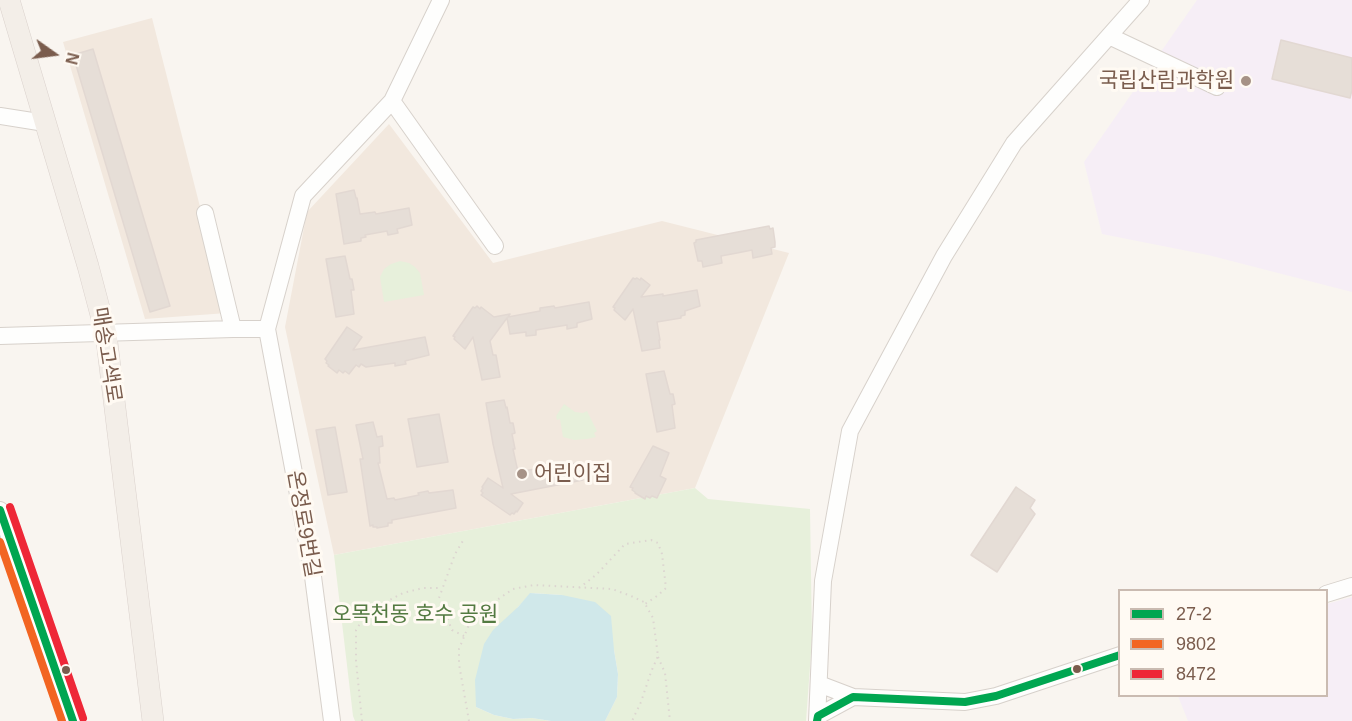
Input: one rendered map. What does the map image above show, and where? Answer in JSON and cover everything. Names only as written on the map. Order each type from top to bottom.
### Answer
[{"type":"main road","name":"매송고색로","points":[[9,0],[106,334],[153,721]]},
{"type":"street","points":[[0,336],[267,329],[303,196],[392,100],[441,0]]},
{"type":"street","points":[[817,719],[823,581],[850,431],[944,256],[1014,143],[1141,0]]},
{"type":"street","points":[[1109,36],[1217,87]]},
{"type":"street","points":[[392,100],[495,246]]},
{"type":"street","points":[[0,116],[45,123]]},
{"type":"street","points":[[205,213],[233,329]]},
{"type":"street","name":"온정로9번길","points":[[267,329],[312,568],[332,721]]},
{"type":"street","points":[[0,510],[73,721]]},
{"type":"street","points":[[1328,593],[1352,586]]},
{"type":"street","points":[[819,684],[854,697],[965,702],[996,696],[1118,655]]},
{"type":"street","points":[[817,719],[854,697]]},
{"type":"path","points":[[464,539],[455,554],[439,598],[452,630],[464,636]]},
{"type":"path","points":[[579,588],[596,575],[624,544],[651,540],[658,543],[660,549],[666,588],[645,604]]},
{"type":"path","points":[[469,721],[459,664],[459,649],[468,627],[484,609],[513,589],[534,585],[612,589],[644,602],[653,618],[658,656],[665,673],[670,721]]},
{"type":"path","points":[[362,721],[356,661],[356,630],[363,619],[382,604],[403,593],[423,588],[442,588]]},
{"type":"path","points":[[632,721],[658,656]]},
{"type":"shaded area","name":"국립산림과학원","points":[[1197,0],[1352,0],[1352,292],[1208,255],[1102,234],[1084,162]]},
{"type":"shaded area","points":[[152,18],[227,313],[145,319],[63,42]]},
{"type":"shaded area","points":[[389,124],[493,263],[662,221],[789,253],[695,488],[334,555],[285,327],[307,212]]},
{"type":"shaded area","points":[[1352,597],[1352,721],[1188,721],[1178,697],[1328,697],[1328,604]]},
{"type":"green space","points":[[400,261],[409,263],[420,273],[424,295],[384,302],[380,277],[384,269]]},
{"type":"green space","points":[[564,404],[575,412],[587,411],[597,431],[594,433],[596,437],[574,440],[563,437],[560,419],[557,420],[556,416]]},
{"type":"green space","name":"오목천동 호수 공원","points":[[695,488],[708,499],[810,509],[812,639],[806,721],[605,721],[617,697],[618,674],[614,650],[562,595],[531,593],[518,607],[476,707],[494,715],[513,719],[532,718],[551,721],[355,721],[334,555]]},
{"type":"water","points":[[530,593],[562,595],[595,602],[611,616],[618,674],[617,697],[605,721],[513,719],[494,715],[476,707],[475,680],[484,644],[493,630]]},
{"type":"building","points":[[1281,40],[1352,58],[1350,98],[1272,79]]},
{"type":"building","points":[[93,49],[170,306],[150,312],[73,55]]},
{"type":"building","points":[[354,190],[360,214],[375,212],[376,214],[409,208],[412,225],[397,229],[398,233],[388,235],[387,231],[365,235],[366,237],[361,238],[361,241],[344,244],[336,194]]},
{"type":"building","points":[[769,226],[770,229],[773,228],[775,242],[775,247],[771,248],[772,254],[753,258],[752,250],[721,256],[722,263],[703,267],[702,261],[698,261],[694,243],[696,240]]},
{"type":"building","points":[[345,256],[354,290],[351,290],[354,314],[336,317],[326,259]]},
{"type":"building","points":[[633,278],[640,280],[641,278],[650,285],[641,297],[697,290],[700,306],[685,311],[685,315],[681,318],[657,322],[660,348],[642,351],[633,309],[625,320],[614,310],[613,307]]},
{"type":"building","points":[[589,302],[592,319],[577,323],[577,327],[567,329],[567,325],[536,330],[536,335],[526,336],[526,332],[510,334],[507,318],[490,341],[493,355],[496,355],[500,377],[482,380],[473,337],[465,349],[453,336],[473,307],[477,306],[494,317],[510,314],[508,317],[540,311],[540,308],[554,306],[555,308]]},
{"type":"building","points":[[347,327],[362,337],[353,350],[425,337],[429,355],[405,361],[406,364],[395,366],[395,363],[366,367],[361,364],[359,367],[356,365],[349,374],[339,370],[337,373],[328,366],[325,359]]},
{"type":"building","points":[[664,371],[675,404],[672,405],[675,428],[657,432],[646,374]]},
{"type":"building","points":[[504,400],[515,433],[512,434],[515,449],[513,449],[518,472],[546,467],[545,464],[556,462],[556,465],[580,462],[583,480],[511,494],[523,503],[517,512],[510,515],[481,495],[482,487],[488,478],[503,488],[486,403]]},
{"type":"building","points":[[439,414],[448,462],[417,467],[408,419]]},
{"type":"building","points":[[373,422],[377,437],[382,436],[383,446],[379,447],[380,463],[378,463],[387,499],[394,498],[395,500],[428,491],[429,493],[453,490],[456,508],[392,520],[388,526],[377,528],[370,526],[360,459],[363,459],[356,425]]},
{"type":"building","points":[[335,427],[347,492],[328,495],[316,430]]},
{"type":"building","points":[[653,446],[669,453],[660,476],[666,479],[657,498],[646,496],[645,499],[630,487]]},
{"type":"building","points":[[1016,487],[1035,500],[1030,508],[1035,514],[997,572],[971,555]]},
{"type":"transit line","name":"8472","points":[[10,507],[83,718]]},
{"type":"transit line","name":"27-2","points":[[0,510],[73,721]]},
{"type":"transit line","name":"9802","points":[[0,542],[62,721]]},
{"type":"transit line","name":"27-2","points":[[817,721],[818,716],[853,697],[965,702],[996,696],[1118,656]]},
{"type":"place","name":"국립산림과학원","points":[[1246,81]]},
{"type":"place","name":"어린이집","points":[[522,474]]}]
